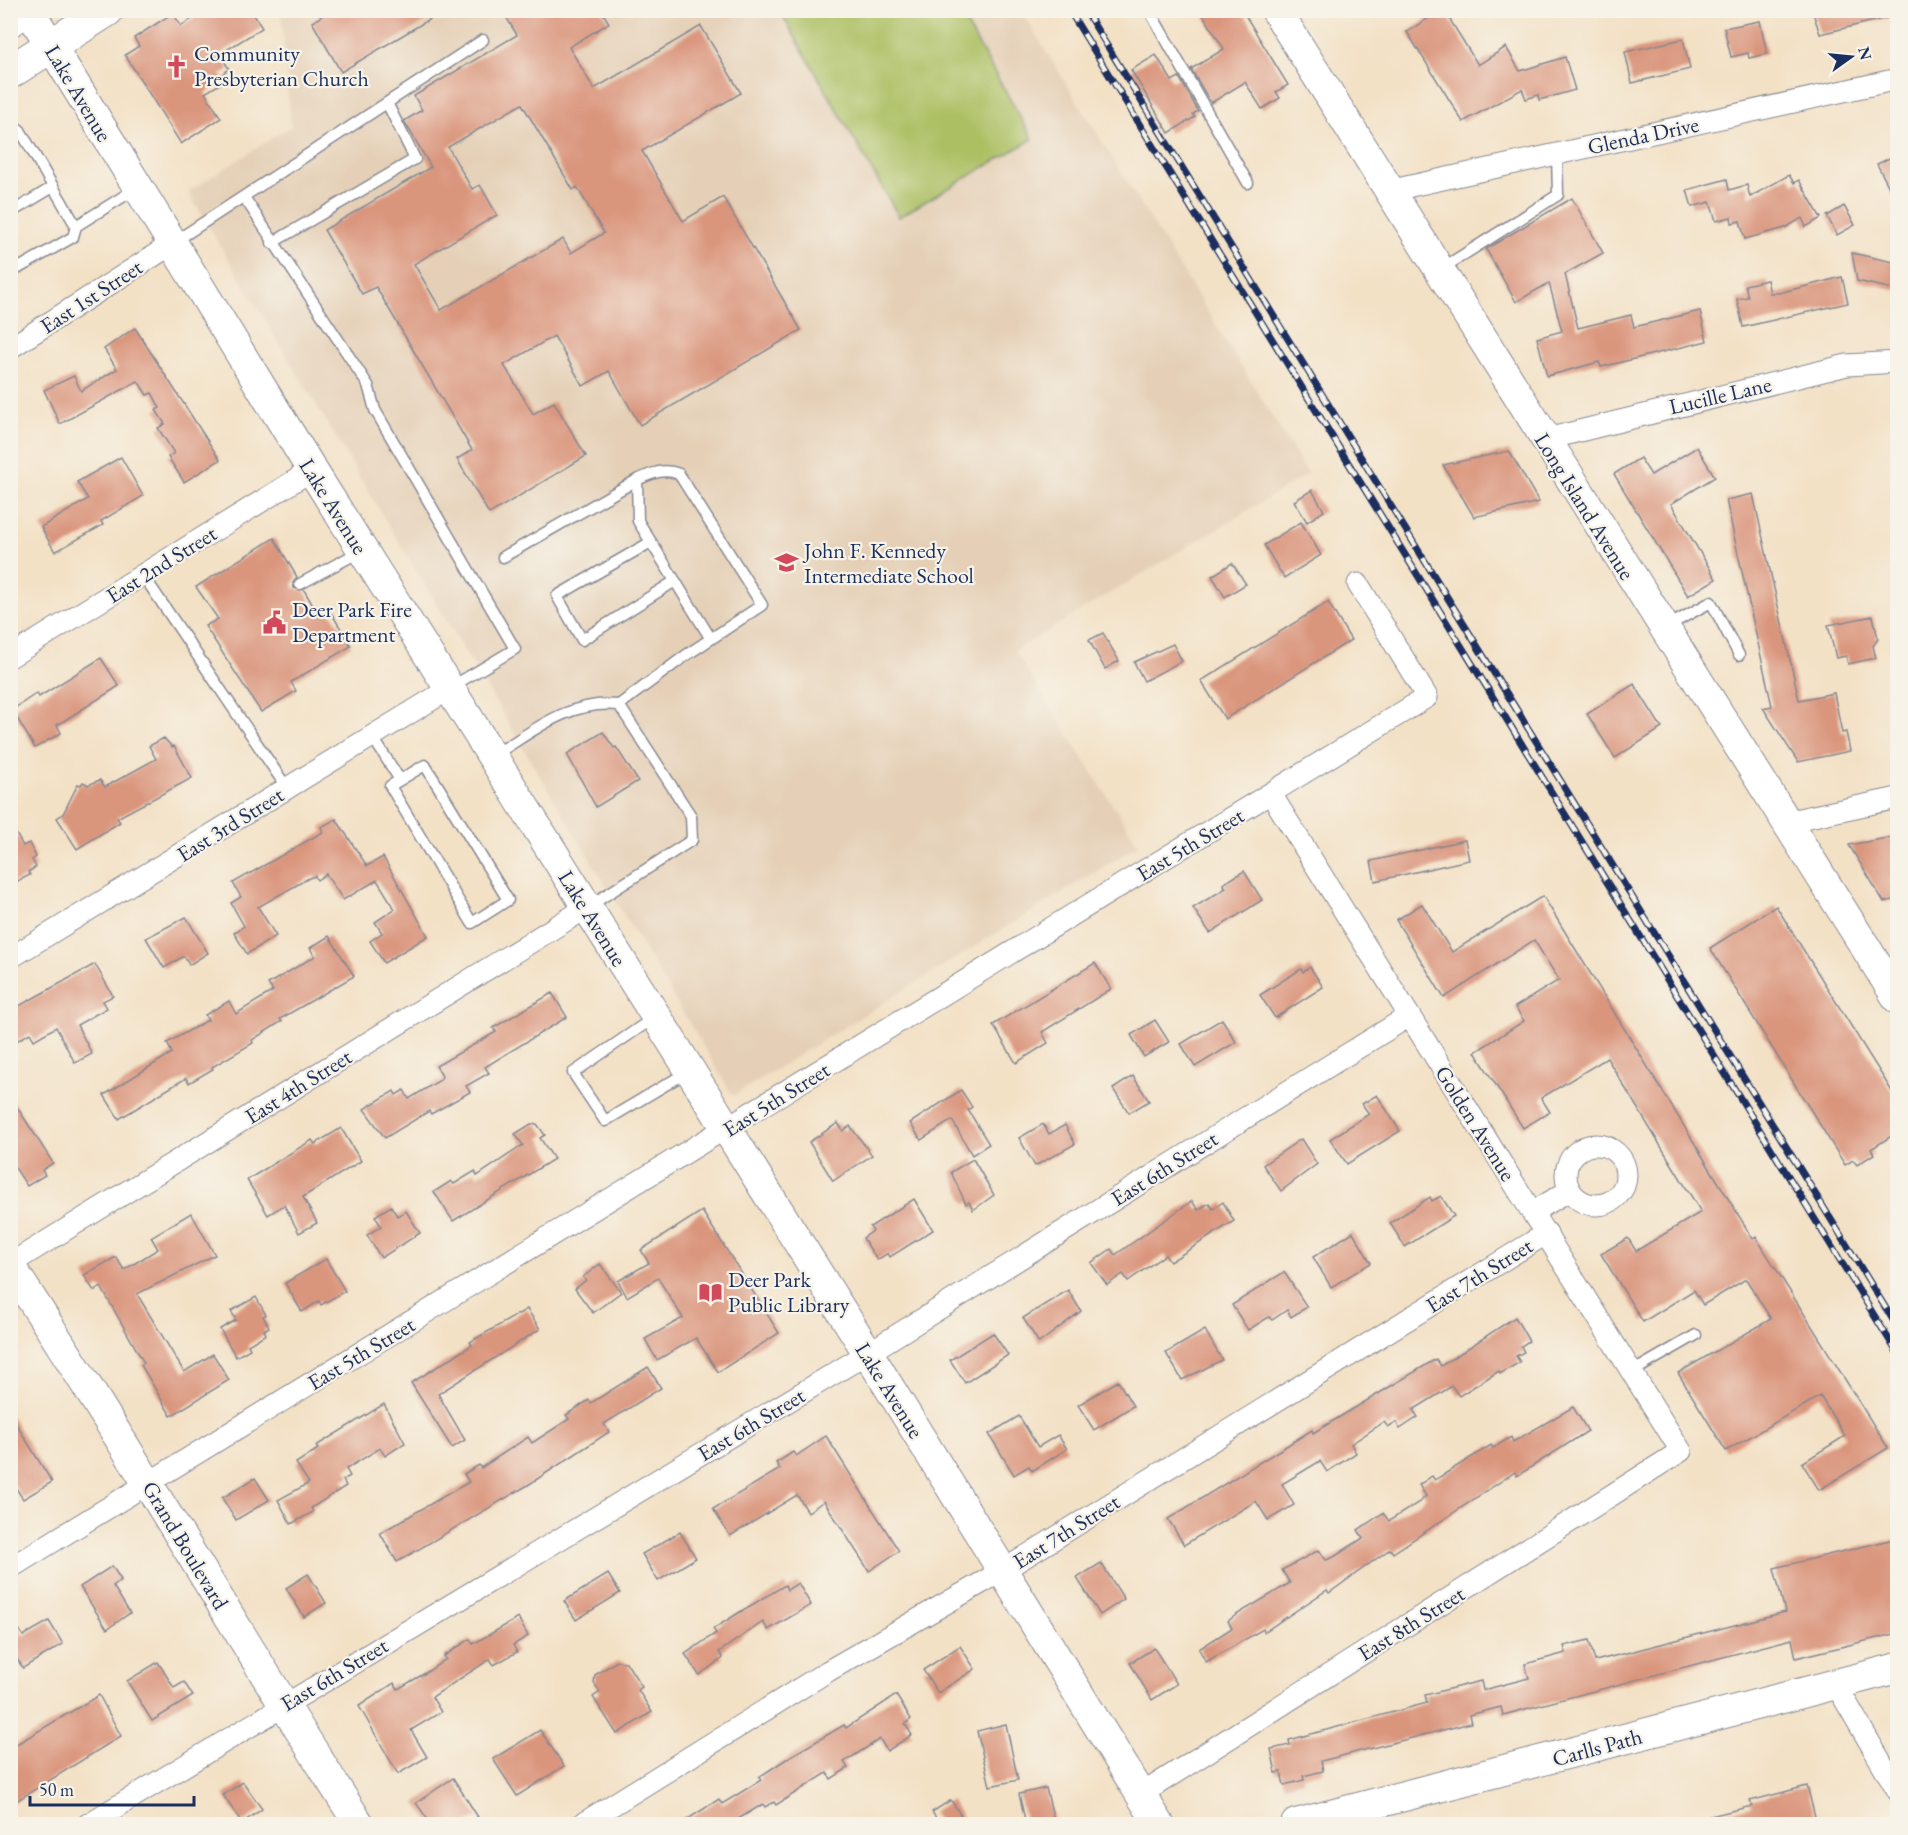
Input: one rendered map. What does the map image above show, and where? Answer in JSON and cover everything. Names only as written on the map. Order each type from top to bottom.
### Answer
[{"type":"main road","points":[[10,21],[27,10]]},
{"type":"main road","points":[[10,72],[52,48],[107,10]]},
{"type":"street","name":"Lake Avenue","points":[[27,10],[362,551],[868,1353],[1159,1824]]},
{"type":"street","name":"Long Island Avenue","points":[[1276,10],[1544,440],[1898,999]]},
{"type":"street","name":"Glenda Drive","points":[[1388,191],[1898,79]]},
{"type":"street","name":"East 1st Street","points":[[10,348],[172,244]]},
{"type":"street","name":"Lucille Lane","points":[[1544,440],[1847,365],[1898,362]]},
{"type":"street","name":"East 2nd Street","points":[[10,657],[312,470]]},
{"type":"street","name":"East 5th Street","points":[[10,1568],[1427,697],[1358,584]]},
{"type":"street","name":"East 3rd Street","points":[[10,958],[449,689]]},
{"type":"street","name":"Golden Avenue","points":[[1271,794],[1681,1451]]},
{"type":"street","points":[[1785,822],[1898,798]]},
{"type":"street","name":"East 4th Street","points":[[10,1265],[586,908]]},
{"type":"street","name":"East 6th Street","points":[[88,1824],[868,1353],[1409,1016]]},
{"type":"street","points":[[1533,1212],[1570,1190]]},
{"type":"street","name":"East 7th Street","points":[[582,1824],[828,1671],[1002,1571],[1546,1233]]},
{"type":"street","name":"Grand Boulevard","points":[[10,1265],[359,1824]]},
{"type":"street","name":"East 8th Street","points":[[1140,1795],[1681,1451]]},
{"type":"street","name":"Carlls Path","points":[[1296,1824],[1345,1819],[1835,1683],[1898,1668]]},
{"type":"street","points":[[1835,1683],[1898,1791]]},
{"type":"lane","points":[[1149,10],[1248,183]]},
{"type":"lane","points":[[172,244],[483,40]]},
{"type":"lane","points":[[272,243],[416,159],[387,103]]},
{"type":"lane","points":[[10,123],[20,130],[76,226]]},
{"type":"lane","points":[[1438,270],[1558,195],[1557,154]]},
{"type":"lane","points":[[10,213],[54,188]]},
{"type":"lane","points":[[10,273],[73,237],[76,226],[137,188]]},
{"type":"lane","points":[[244,197],[272,243],[368,385],[375,410],[515,649],[449,689]]},
{"type":"lane","points":[[491,757],[573,708],[597,703],[619,705],[762,605],[680,474],[668,470],[637,480],[503,557]]},
{"type":"lane","points":[[637,480],[638,521],[711,639]]},
{"type":"lane","points":[[651,542],[557,596],[582,640],[675,581]]},
{"type":"lane","points":[[300,584],[362,551]]},
{"type":"lane","points":[[143,575],[287,788]]},
{"type":"lane","points":[[1663,628],[1711,602],[1739,655]]},
{"type":"lane","points":[[586,908],[692,840],[690,816],[619,705]]},
{"type":"lane","points":[[372,736],[400,780]]},
{"type":"lane","points":[[425,765],[508,900],[472,923],[390,786],[400,780],[425,765]]},
{"type":"lane","points":[[655,1017],[573,1073],[605,1121],[689,1071]]},
{"type":"lane","points":[[1632,1372],[1696,1335]]},
{"type":"shaded area","name":"John F. Kennedy Intermediate School","points":[[281,11],[1021,11],[1308,474],[1014,651],[1139,845],[733,1096],[188,192],[291,126]]},
{"type":"green space","points":[[780,11],[959,11],[1033,139],[899,217]]},
{"type":"building","points":[[206,10],[251,10],[262,28],[220,54],[229,69],[221,75],[225,81],[205,93],[221,118],[181,144],[125,55],[139,46],[134,38],[173,13],[181,26]]},
{"type":"building","points":[[331,10],[445,10],[341,72],[312,22]]},
{"type":"building","points":[[502,10],[601,10],[609,23],[569,47],[594,89],[701,26],[741,93],[642,151],[683,221],[723,197],[801,330],[640,425],[609,371],[583,386],[554,336],[504,365],[533,414],[554,402],[586,456],[489,514],[457,459],[472,450],[376,287],[362,294],[324,230],[431,167],[404,121],[422,110],[414,96],[517,35]],"holes":[[[522,104],[573,190],[577,187],[604,233],[571,253],[563,239],[441,310],[414,264],[497,215],[480,185],[472,189],[448,147]]]},
{"type":"building","points":[[1200,10],[1242,10],[1288,85],[1276,92],[1280,98],[1262,109],[1245,82],[1211,103],[1191,69],[1224,49]]},
{"type":"building","points":[[1444,10],[1478,65],[1506,47],[1520,71],[1565,57],[1575,90],[1539,100],[1538,95],[1526,99],[1522,89],[1463,122],[1407,32]]},
{"type":"building","points":[[1812,10],[1890,10],[1891,17],[1820,34]]},
{"type":"building","points":[[1760,21],[1767,54],[1749,58],[1748,53],[1731,57],[1724,28]]},
{"type":"building","points":[[1683,39],[1690,69],[1632,83],[1625,52]]},
{"type":"building","points":[[1156,55],[1172,81],[1179,77],[1198,111],[1193,114],[1195,117],[1169,133],[1131,70]]},
{"type":"building","points":[[1898,154],[1898,205],[1877,164]]},
{"type":"building","points":[[1789,175],[1794,183],[1799,180],[1821,218],[1806,227],[1802,218],[1785,228],[1745,239],[1740,221],[1732,223],[1731,217],[1716,221],[1710,202],[1692,207],[1687,190],[1727,179],[1729,190],[1747,185],[1750,197]]},
{"type":"building","points":[[1572,198],[1603,253],[1565,274],[1578,328],[1631,315],[1634,327],[1700,311],[1707,341],[1601,367],[1599,362],[1547,376],[1537,338],[1562,331],[1549,283],[1516,302],[1486,249]]},
{"type":"building","points":[[1844,206],[1855,225],[1837,235],[1827,216]]},
{"type":"building","points":[[1852,253],[1898,263],[1898,290],[1857,281]]},
{"type":"building","points":[[1842,277],[1848,303],[1743,327],[1737,299],[1748,297],[1745,285],[1767,280],[1770,293],[1779,293]]},
{"type":"building","points":[[135,328],[220,460],[184,482],[168,457],[174,453],[158,428],[165,424],[156,410],[160,408],[152,393],[147,395],[138,381],[60,424],[44,390],[74,376],[81,391],[117,369],[104,349]]},
{"type":"building","points":[[1697,447],[1715,477],[1671,504],[1716,579],[1688,596],[1614,474],[1640,458],[1651,475]]},
{"type":"building","points":[[1509,451],[1539,502],[1474,517],[1443,465]]},
{"type":"building","points":[[121,457],[143,496],[101,521],[103,525],[55,552],[41,527],[88,499],[77,482]]},
{"type":"building","points":[[1312,490],[1324,511],[1307,522],[1294,501]]},
{"type":"building","points":[[1753,494],[1799,700],[1834,693],[1842,733],[1846,732],[1850,751],[1798,762],[1763,708],[1772,706],[1726,500]]},
{"type":"building","points":[[1301,522],[1321,555],[1284,578],[1264,545]]},
{"type":"building","name":"Deer Park Fire Department","points":[[274,538],[297,577],[293,583],[294,588],[304,590],[315,609],[332,614],[351,646],[291,682],[296,691],[261,712],[205,626],[218,619],[196,587]]},
{"type":"building","points":[[1232,563],[1246,584],[1225,597],[1212,576]]},
{"type":"building","points":[[1328,602],[1351,640],[1225,719],[1201,681]]},
{"type":"building","points":[[1873,616],[1878,639],[1873,646],[1876,658],[1848,664],[1846,656],[1836,658],[1828,625]]},
{"type":"building","points":[[1103,633],[1119,661],[1105,669],[1089,640]]},
{"type":"building","points":[[1173,644],[1182,661],[1144,681],[1134,662]]},
{"type":"building","points":[[101,658],[119,686],[57,725],[61,733],[35,748],[12,710],[37,693],[39,697]]},
{"type":"building","points":[[1634,684],[1662,728],[1615,758],[1587,714]]},
{"type":"building","points":[[603,732],[614,748],[616,747],[638,781],[596,807],[567,754]]},
{"type":"building","points":[[164,738],[172,747],[174,746],[192,778],[117,818],[120,822],[77,849],[57,818],[63,814],[78,784],[81,785],[83,782],[88,785],[100,780],[105,787],[156,759],[149,746]]},
{"type":"building","points":[[336,819],[367,866],[383,857],[428,936],[384,963],[370,941],[382,933],[375,922],[395,909],[377,880],[343,900],[326,874],[317,880],[315,876],[309,878],[258,907],[276,936],[247,954],[234,933],[244,926],[231,903],[241,897],[233,883],[323,832],[321,827]]},
{"type":"building","points":[[10,823],[23,846],[29,843],[36,857],[32,860],[36,867],[28,872],[30,875],[10,885]]},
{"type":"building","points":[[1898,836],[1898,899],[1884,902],[1849,845]]},
{"type":"building","points":[[1465,840],[1469,860],[1375,881],[1371,861]]},
{"type":"building","points":[[1244,871],[1262,900],[1210,933],[1193,908],[1226,888],[1223,884]]},
{"type":"building","points":[[1543,896],[1753,1239],[1756,1237],[1888,1448],[1819,1490],[1802,1463],[1845,1436],[1820,1396],[1726,1451],[1678,1373],[1771,1319],[1746,1279],[1703,1305],[1694,1290],[1643,1322],[1601,1254],[1628,1238],[1636,1251],[1701,1212],[1607,1058],[1541,1098],[1550,1112],[1523,1128],[1475,1052],[1524,1021],[1515,1007],[1559,980],[1534,940],[1444,998],[1396,920],[1422,904],[1452,952]]},
{"type":"building","points":[[1776,906],[1898,1101],[1898,1132],[1871,1149],[1874,1154],[1857,1165],[1853,1160],[1845,1165],[1710,948]]},
{"type":"building","points":[[186,917],[208,953],[189,965],[184,956],[164,968],[146,938]]},
{"type":"building","points":[[329,936],[354,976],[280,1019],[282,1021],[252,1040],[253,1043],[212,1067],[213,1069],[189,1083],[186,1078],[119,1119],[104,1095],[172,1053],[167,1043],[208,1020],[205,1015],[229,1001],[236,1014],[273,991],[268,984],[315,956],[310,948]]},
{"type":"building","points":[[1095,963],[1111,989],[1042,1032],[1048,1043],[1016,1063],[993,1025]]},
{"type":"building","points":[[95,964],[113,996],[103,1001],[107,1008],[77,1025],[92,1054],[75,1063],[56,1027],[34,1040],[30,1033],[10,1045],[10,1011]]},
{"type":"building","points":[[1310,967],[1323,987],[1275,1018],[1260,995],[1301,969],[1303,972]]},
{"type":"building","points":[[552,993],[567,1017],[485,1067],[489,1073],[466,1086],[470,1092],[431,1114],[429,1111],[385,1138],[364,1109],[394,1091],[396,1095],[404,1090],[409,1099],[440,1080],[442,1076],[436,1066],[496,1032],[493,1028]]},
{"type":"building","points":[[1222,1019],[1236,1042],[1195,1067],[1181,1044]]},
{"type":"building","points":[[1155,1020],[1169,1042],[1144,1057],[1131,1035]]},
{"type":"building","points":[[1133,1076],[1149,1101],[1129,1113],[1113,1089]]},
{"type":"building","points":[[961,1090],[972,1107],[968,1110],[989,1144],[972,1155],[952,1120],[921,1140],[910,1123]]},
{"type":"building","points":[[1377,1095],[1400,1131],[1347,1164],[1330,1139],[1369,1114],[1362,1104]]},
{"type":"building","points":[[10,1096],[53,1163],[42,1170],[45,1175],[27,1186],[10,1160]]},
{"type":"building","points":[[838,1123],[843,1131],[850,1126],[872,1155],[833,1181],[809,1142]]},
{"type":"building","points":[[531,1124],[537,1124],[545,1135],[540,1138],[554,1159],[453,1221],[434,1192],[451,1181],[454,1184],[475,1171],[477,1176],[523,1145],[515,1134]]},
{"type":"building","points":[[1043,1124],[1049,1134],[1065,1125],[1075,1144],[1035,1166],[1019,1138]]},
{"type":"building","points":[[341,1128],[361,1161],[303,1197],[317,1223],[299,1233],[284,1205],[268,1215],[247,1180],[312,1140],[315,1144]]},
{"type":"building","points":[[1301,1139],[1317,1164],[1281,1191],[1263,1165]]},
{"type":"building","points":[[973,1159],[994,1195],[973,1210],[969,1202],[966,1204],[951,1172]]},
{"type":"building","points":[[1441,1196],[1454,1216],[1405,1247],[1390,1223],[1430,1197],[1432,1201]]},
{"type":"building","points":[[914,1199],[933,1230],[890,1257],[888,1253],[877,1260],[863,1238],[873,1231],[870,1227]]},
{"type":"building","points":[[1192,1201],[1198,1210],[1209,1203],[1213,1209],[1223,1202],[1234,1221],[1170,1262],[1165,1255],[1128,1281],[1123,1274],[1107,1285],[1091,1263],[1111,1249],[1115,1255]]},
{"type":"building","points":[[391,1206],[397,1216],[406,1211],[420,1233],[381,1258],[367,1235],[381,1226],[375,1216]]},
{"type":"building","name":"Deer Park Public Library","points":[[702,1211],[779,1333],[718,1372],[696,1338],[657,1360],[645,1339],[683,1318],[658,1278],[627,1297],[618,1281],[649,1263],[641,1250]]},
{"type":"building","points":[[191,1213],[215,1255],[137,1294],[184,1372],[213,1354],[229,1380],[171,1416],[141,1365],[144,1363],[101,1287],[94,1291],[84,1275],[116,1257],[124,1270],[158,1249],[151,1237]]},
{"type":"building","points":[[1353,1232],[1371,1263],[1331,1287],[1313,1257]]},
{"type":"building","points":[[326,1259],[345,1291],[321,1305],[319,1301],[302,1312],[285,1283]]},
{"type":"building","points":[[600,1264],[621,1292],[593,1313],[575,1289],[586,1280],[583,1277]]},
{"type":"building","points":[[1284,1272],[1307,1307],[1291,1317],[1287,1310],[1272,1320],[1269,1317],[1248,1330],[1232,1305]]},
{"type":"building","points":[[1068,1290],[1081,1311],[1039,1343],[1023,1318]]},
{"type":"building","points":[[256,1297],[266,1315],[263,1316],[269,1327],[264,1330],[266,1334],[248,1345],[250,1349],[236,1357],[220,1329],[236,1320],[231,1311]]},
{"type":"building","points":[[527,1309],[540,1329],[438,1394],[465,1440],[452,1448],[411,1383],[472,1345],[470,1342]]},
{"type":"building","points":[[1515,1317],[1529,1341],[1521,1346],[1524,1352],[1516,1356],[1520,1362],[1500,1374],[1499,1371],[1459,1396],[1452,1386],[1413,1410],[1418,1417],[1400,1429],[1396,1422],[1388,1427],[1384,1422],[1351,1444],[1356,1453],[1327,1472],[1320,1461],[1282,1484],[1294,1505],[1268,1520],[1256,1501],[1184,1545],[1168,1519],[1312,1430],[1313,1433],[1436,1359],[1441,1366]]},
{"type":"building","points":[[1205,1330],[1222,1360],[1182,1380],[1166,1353]]},
{"type":"building","points":[[993,1333],[1008,1355],[965,1383],[950,1360]]},
{"type":"building","points":[[648,1367],[661,1388],[604,1424],[609,1432],[528,1485],[397,1562],[380,1533],[469,1482],[464,1474],[479,1465],[481,1468],[528,1437],[532,1443],[569,1419],[566,1415],[589,1400],[591,1403]]},
{"type":"building","points":[[1118,1381],[1133,1406],[1094,1430],[1078,1405]]},
{"type":"building","points":[[384,1404],[405,1443],[385,1456],[380,1448],[346,1469],[350,1476],[343,1480],[346,1486],[311,1508],[313,1512],[291,1524],[278,1500],[309,1483],[296,1463],[318,1449],[316,1446]]},
{"type":"building","points":[[1573,1407],[1588,1431],[1517,1476],[1515,1472],[1393,1553],[1390,1549],[1329,1593],[1327,1590],[1264,1632],[1263,1629],[1206,1662],[1199,1649],[1232,1628],[1228,1621],[1290,1583],[1282,1570],[1319,1550],[1326,1560],[1334,1557],[1363,1538],[1358,1530],[1383,1513],[1389,1521],[1421,1501],[1426,1496],[1419,1485],[1432,1476],[1435,1480],[1491,1445],[1493,1448],[1511,1437],[1513,1442]]},
{"type":"building","points":[[10,1414],[52,1482],[23,1499],[10,1479]]},
{"type":"building","points":[[1019,1416],[1038,1447],[1058,1435],[1067,1449],[1032,1471],[1029,1466],[1014,1475],[989,1434]]},
{"type":"building","points":[[826,1436],[899,1551],[869,1571],[824,1501],[808,1512],[797,1495],[730,1536],[713,1509],[780,1469],[776,1463],[793,1452],[796,1456]]},
{"type":"building","points":[[255,1478],[269,1500],[236,1520],[222,1498]]},
{"type":"building","points":[[680,1532],[696,1558],[658,1581],[642,1554]]},
{"type":"building","points":[[1898,1538],[1898,1633],[1796,1658],[1792,1639],[1503,1715],[1501,1707],[1469,1715],[1471,1723],[1321,1761],[1323,1771],[1303,1776],[1304,1780],[1284,1785],[1281,1772],[1276,1773],[1271,1749],[1290,1745],[1289,1740],[1427,1703],[1425,1695],[1481,1681],[1483,1690],[1529,1678],[1525,1664],[1566,1653],[1564,1646],[1589,1640],[1595,1661],[1785,1612],[1774,1568]]},
{"type":"building","points":[[1101,1563],[1124,1599],[1100,1615],[1077,1578]]},
{"type":"building","points":[[112,1566],[121,1580],[113,1586],[130,1613],[107,1629],[80,1587]]},
{"type":"building","points":[[308,1574],[326,1603],[304,1617],[286,1588]]},
{"type":"building","points":[[608,1574],[620,1593],[576,1620],[564,1601]]},
{"type":"building","points":[[798,1583],[811,1605],[768,1630],[763,1622],[719,1652],[723,1658],[699,1675],[685,1654],[716,1633],[713,1629],[740,1612],[785,1585],[787,1590]]},
{"type":"building","points":[[10,1614],[23,1636],[49,1621],[63,1644],[23,1668],[10,1648]]},
{"type":"building","points":[[518,1618],[528,1636],[513,1645],[517,1652],[494,1665],[490,1659],[432,1697],[441,1712],[411,1730],[427,1757],[398,1774],[359,1706],[394,1683],[398,1689],[427,1672],[446,1659],[444,1656],[470,1639],[473,1644]]},
{"type":"building","points":[[960,1646],[975,1669],[938,1693],[923,1670]]},
{"type":"building","points":[[1154,1648],[1177,1684],[1152,1700],[1130,1663]]},
{"type":"building","points":[[617,1661],[626,1662],[642,1687],[638,1690],[652,1712],[617,1734],[593,1697],[600,1692],[594,1683],[595,1675]]},
{"type":"building","points":[[158,1662],[174,1688],[184,1682],[193,1696],[152,1721],[127,1681]]},
{"type":"building","points":[[99,1695],[121,1736],[10,1805],[10,1748]]},
{"type":"building","points":[[896,1695],[911,1719],[905,1724],[912,1735],[887,1751],[880,1739],[844,1762],[848,1768],[831,1779],[827,1773],[776,1805],[774,1802],[765,1807],[763,1804],[730,1824],[680,1824],[719,1799],[722,1804],[761,1780],[759,1777],[791,1756],[844,1725],[846,1728]]},
{"type":"building","points":[[1006,1724],[1018,1780],[990,1786],[977,1731]]},
{"type":"building","points":[[540,1730],[564,1766],[517,1796],[493,1759]]},
{"type":"building","points":[[453,1778],[478,1817],[466,1824],[431,1824],[416,1803]]},
{"type":"building","points":[[243,1782],[262,1809],[242,1823],[223,1795]]},
{"type":"building","points":[[1807,1786],[1817,1824],[1703,1824],[1702,1818],[1752,1806],[1750,1801]]},
{"type":"building","points":[[1046,1788],[1055,1824],[1026,1824],[1019,1794]]},
{"type":"building","points":[[951,1800],[966,1824],[940,1824],[932,1812]]},
{"type":"railway","points":[[1069,10],[1898,1354]]},
{"type":"railway","points":[[1085,10],[1898,1328]]},
{"type":"place","name":"Community Presbyterian Church","points":[[176,66]]},
{"type":"place","name":"John F. Kennedy Intermediate School","points":[[786,563]]},
{"type":"place","name":"Deer Park Fire Department","points":[[274,622]]},
{"type":"place","name":"Deer Park Public Library","points":[[710,1292]]}]
